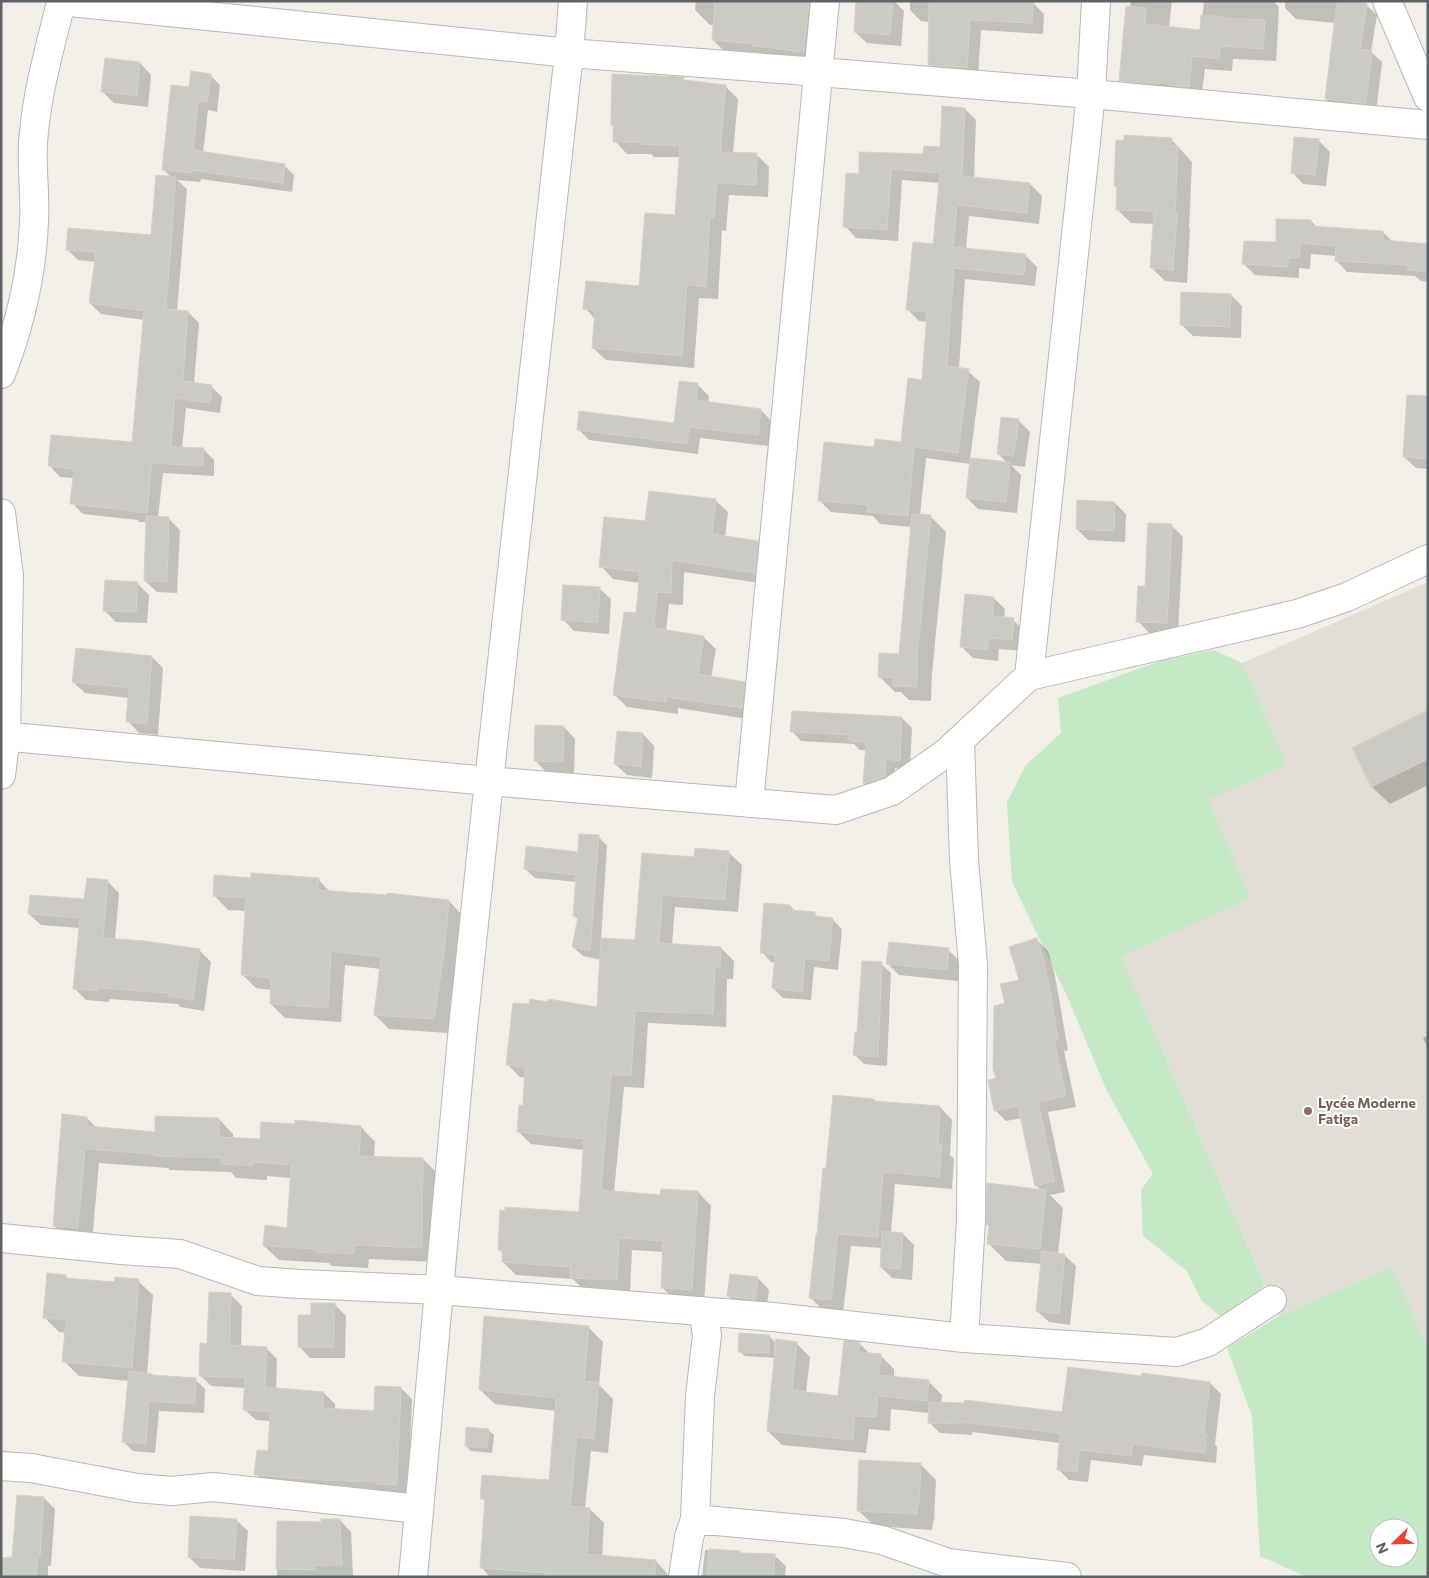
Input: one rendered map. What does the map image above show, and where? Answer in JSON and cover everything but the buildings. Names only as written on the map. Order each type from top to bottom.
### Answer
[{"type":"street","points":[[413,1577],[462,1037],[488,781],[569,53],[573,1]]},
{"type":"street","points":[[749,803],[825,1]]},
{"type":"street","points":[[1029,676],[1091,94],[1096,1]]},
{"type":"street","points":[[1387,1],[1428,97]]},
{"type":"street","points":[[3,367],[24,304],[32,263],[34,221],[33,133],[60,2],[569,53],[1091,94],[1428,125]]},
{"type":"street","points":[[1,513],[9,576],[1,775]]},
{"type":"street","points":[[4,736],[488,781],[836,810],[892,791],[946,753],[1029,676],[1297,614],[1347,597],[1428,559]]},
{"type":"street","points":[[960,740],[964,860],[973,966],[971,1220],[964,1338]]},
{"type":"street","points":[[1,1238],[180,1254],[258,1280],[300,1284],[440,1290],[773,1316],[964,1338],[1177,1352],[1208,1342],[1272,1300]]},
{"type":"street","points":[[683,1577],[689,1537],[695,1519],[700,1396],[708,1335],[703,1311]]},
{"type":"street","points":[[1,1466],[31,1468],[137,1488],[172,1491],[213,1487],[419,1509]]},
{"type":"street","points":[[695,1519],[844,1533],[882,1540],[948,1564],[1067,1577]]},
{"type":"shaded area","name":"Lycée Moderne Fatiga","points":[[1428,582],[1428,1348],[1392,1267],[1279,1316],[1121,956],[1251,899],[1207,800],[1287,765],[1242,663]]},
{"type":"green space","points":[[1214,650],[1242,663],[1287,765],[1208,800],[1251,899],[1121,956],[1265,1285],[1226,1321],[1201,1300],[1187,1271],[1143,1236],[1141,1190],[1153,1174],[1107,1091],[1067,996],[1012,882],[1007,802],[1026,765],[1061,733],[1058,698],[1160,661]]},
{"type":"green space","points":[[1392,1267],[1428,1348],[1428,1577],[1307,1577],[1260,1556],[1252,1416],[1227,1348],[1279,1316]]},
{"type":"place","name":"Lycée Moderne Fatiga","points":[[1308,1111]]}]
